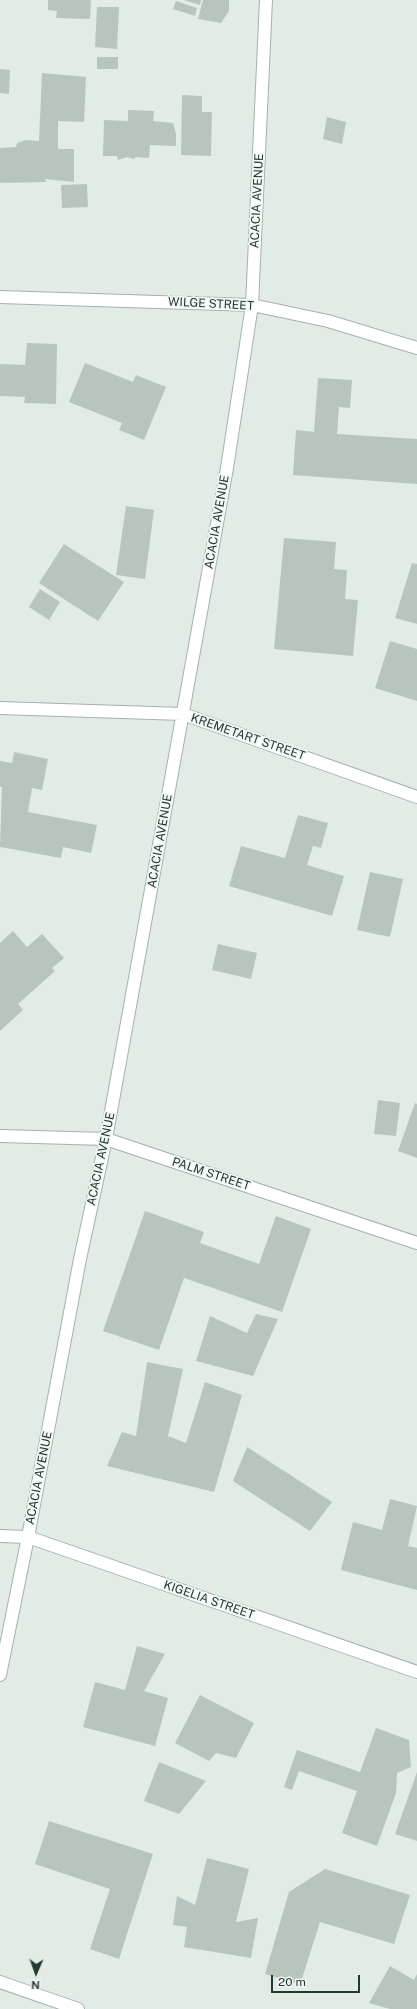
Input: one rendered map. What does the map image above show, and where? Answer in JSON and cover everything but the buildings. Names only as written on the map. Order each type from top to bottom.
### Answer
[{"type":"street","name":"ACACIA AVENUE","points":[[0,1675],[28,1537],[80,1259],[106,1139],[227,468],[252,305],[266,0]]},
{"type":"street","name":"WILGE STREET","points":[[0,297],[252,305],[328,321],[417,348]]},
{"type":"street","name":"KREMETART STREET","points":[[0,708],[183,714],[417,796]]},
{"type":"street","name":"PALM STREET","points":[[0,1136],[106,1139],[417,1243]]},
{"type":"street","name":"KIGELIA STREET","points":[[0,1536],[28,1537],[417,1672]]},
{"type":"street","points":[[0,1982],[78,2009]]}]
